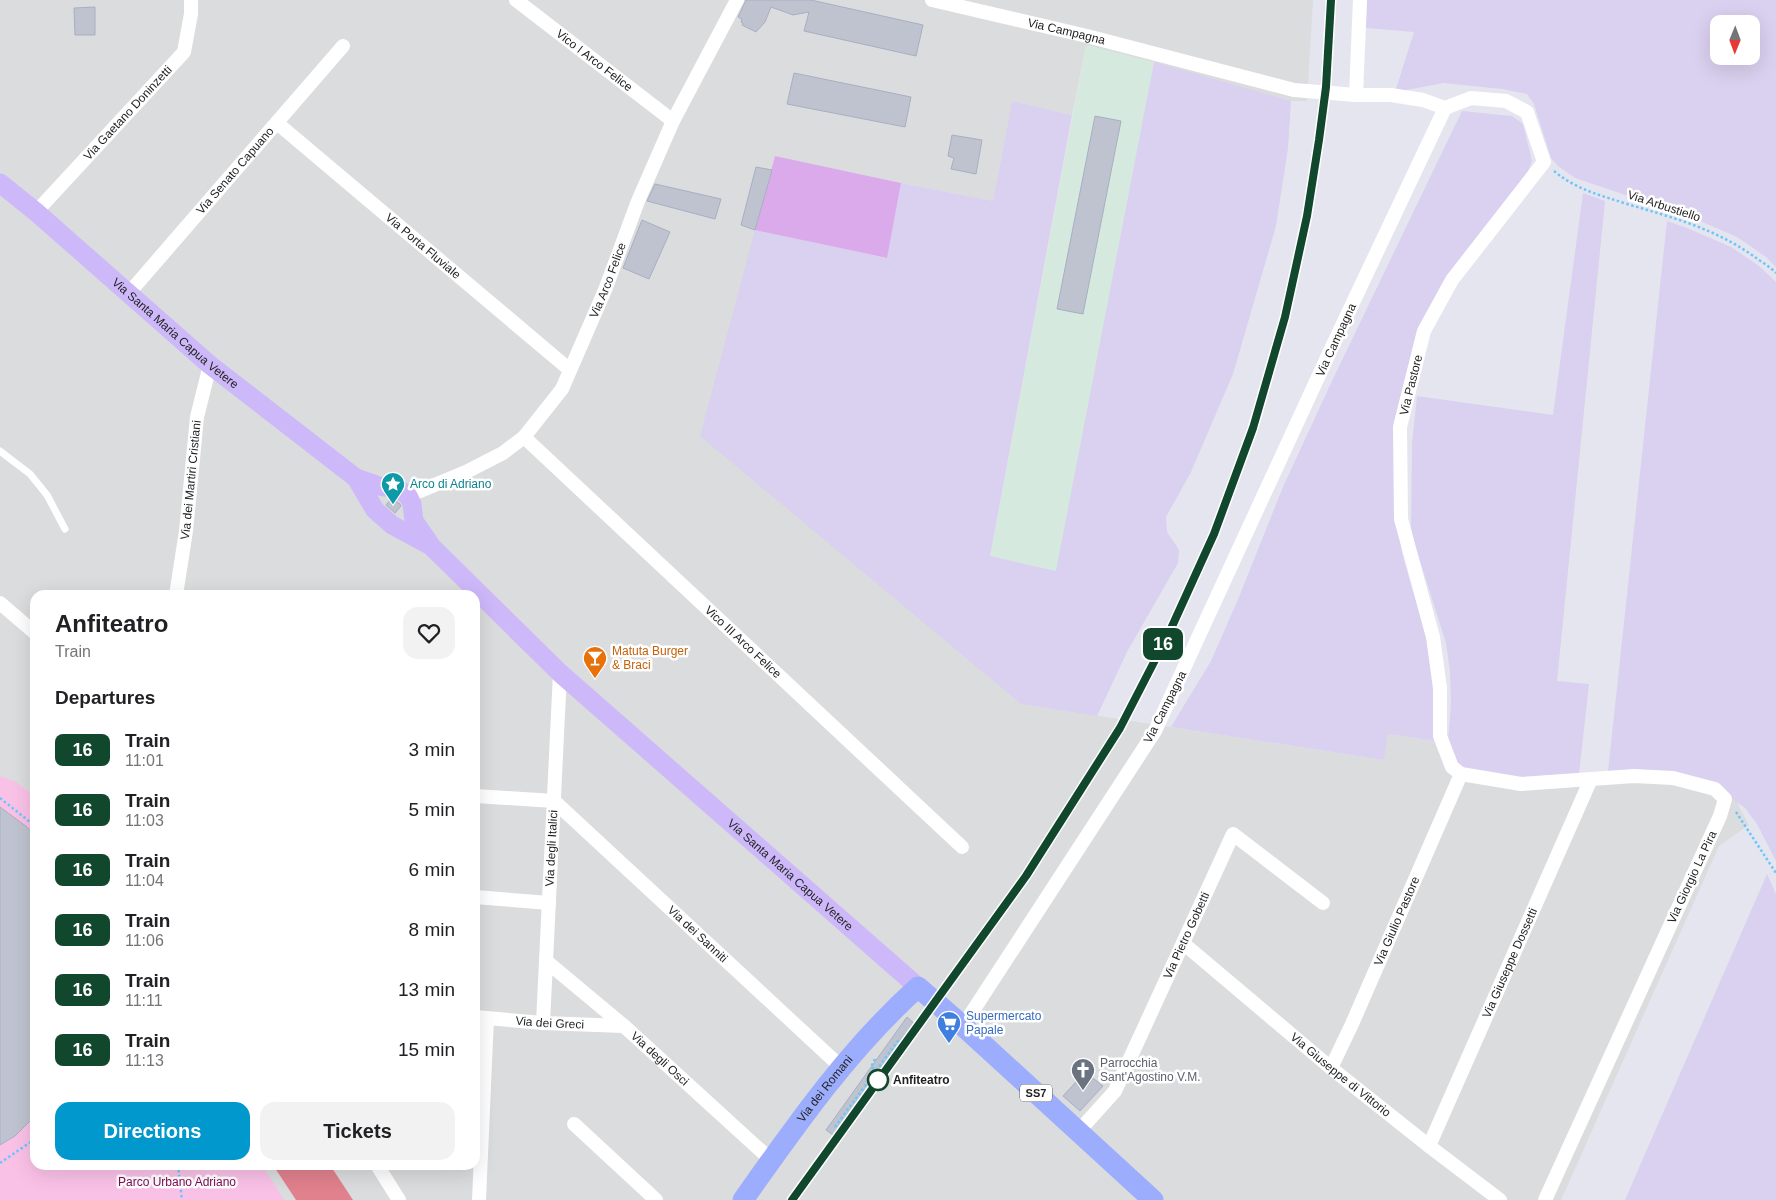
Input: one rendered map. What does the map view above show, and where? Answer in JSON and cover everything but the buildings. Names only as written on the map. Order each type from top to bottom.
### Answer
[{"type":"main road","name":"Via Santa Maria Capua Vetere","points":[[0,183],[36,212],[210,365],[356,478]]},
{"type":"main road","name":"SS7","points":[[356,478],[379,486],[399,489],[408,496],[412,504],[414,521],[432,546]]},
{"type":"main road","name":"SS7","points":[[356,478],[375,510],[392,525],[432,546]]},
{"type":"main road","name":"Via Santa Maria Capua Vetere","points":[[432,546],[476,590]]},
{"type":"main road","name":"Via Santa Maria Capua Vetere","points":[[480,594],[560,673],[963,1026],[1153,1200]]},
{"type":"main road","name":"Via dei Romani","points":[[743,1200],[841,1067],[892,1011],[918,987]]},
{"type":"street","name":"Via Gaetano Doninzetti","points":[[36,212],[184,52],[191,14],[191,0]]},
{"type":"street","name":"Vico I Arco Felice","points":[[516,0],[673,121]]},
{"type":"street","name":"Via Arco Felice","points":[[408,496],[466,472],[503,453],[524,437],[562,389],[605,290],[638,201],[673,121],[737,0]]},
{"type":"street","name":"Via Campagna","points":[[935,0],[1087,36],[1294,90],[1391,96],[1423,100],[1445,108],[1331,348],[1155,731],[963,1026]]},
{"type":"street","points":[[1356,95],[1360,0]]},
{"type":"street","name":"Via Senato Capuano","points":[[129,293],[343,46]]},
{"type":"street","points":[[1445,108],[1470,98],[1506,102],[1527,112],[1544,162]]},
{"type":"street","name":"Via Porta Fluviale","points":[[277,123],[570,370]]},
{"type":"street","name":"Via Pastore","points":[[1461,774],[1452,767],[1440,736],[1440,688],[1433,637],[1401,519],[1400,427],[1424,332],[1452,280],[1544,162]]},
{"type":"street","name":"Via dei Martiri Cristiani","points":[[177,590],[186,531],[197,417],[210,365]]},
{"type":"street","name":"Vico III Arco Felice","points":[[524,437],[962,847]]},
{"type":"street","points":[[0,603],[30,629]]},
{"type":"street","name":"Via degli Italici","points":[[543,1023],[560,673]]},
{"type":"street","points":[[1461,774],[1521,784],[1634,776],[1673,778],[1715,789],[1725,798]]},
{"type":"street","name":"Via Giulio Pastore","points":[[1331,1068],[1461,774]]},
{"type":"street","name":"Via Giuseppe Dossetti","points":[[1430,1146],[1591,779]]},
{"type":"street","points":[[480,796],[554,802]]},
{"type":"street","name":"Via Giorgio La Pira","points":[[1544,1200],[1720,816],[1725,798]]},
{"type":"street","name":"Via dei Sanniti","points":[[554,802],[841,1067]]},
{"type":"street","name":"Via Pietro Gobetti","points":[[1079,1131],[1116,1091],[1233,834],[1323,904]]},
{"type":"street","points":[[480,897],[549,903]]},
{"type":"street","name":"Via Giuseppe di Vittorio","points":[[1184,944],[1331,1068],[1500,1200]]},
{"type":"street","name":"Via degli Osci","points":[[546,961],[624,1026],[771,1160]]},
{"type":"street","points":[[480,1068],[481,1018]]},
{"type":"street","name":"Via dei Greci","points":[[481,1018],[543,1023],[624,1026]]},
{"type":"street","points":[[574,1124],[656,1200]]},
{"type":"street","points":[[380,1170],[399,1200]]},
{"type":"street","points":[[479,1170],[479,1200]]},
{"type":"lane","points":[[0,451],[30,474],[47,495],[65,530]]},
{"type":"path","name":"Via Arbustiello","points":[[1544,162],[1568,182],[1588,192],[1714,232],[1742,248],[1776,273]]},
{"type":"path","points":[[0,798],[30,822]]},
{"type":"path","points":[[1725,798],[1742,820],[1776,873]]},
{"type":"path","points":[[835,1127],[900,1038]]},
{"type":"path","points":[[871,1067],[876,1071]]},
{"type":"path","points":[[0,1163],[6,1161],[30,1143]]},
{"type":"path","points":[[179,1170],[182,1200]]},
{"type":"shaded area","points":[[0,0],[1313,0],[1307,101],[1291,101],[1086,45],[1072,115],[1012,101],[993,201],[775,156],[772,170],[1021,704],[1384,760],[1388,734],[1448,743],[1520,777],[1604,772],[1712,784],[1736,801],[1749,825],[1719,846],[1561,1200],[0,1200]]},
{"type":"shaded area","points":[[1367,0],[1776,0],[1776,267],[1766,257],[1737,237],[1691,217],[1575,178],[1558,166],[1551,158],[1534,104],[1527,94],[1502,89],[1444,83],[1395,92],[1414,32],[1366,28]]},
{"type":"shaded area","points":[[1086,45],[1154,62],[1057,571],[990,556]]},
{"type":"shaded area","points":[[1154,62],[1291,101],[1288,148],[1276,226],[1233,374],[1191,472],[1166,517],[1167,532],[1179,550],[1178,563],[1128,650],[1097,716],[1021,704],[700,436],[755,230],[886,258],[901,183],[993,201],[1012,101],[1072,115],[990,556],[1056,571]]},
{"type":"shaded area","points":[[1462,111],[1512,116],[1523,124],[1532,161],[1524,181],[1464,256],[1411,365],[1396,515],[1402,553],[1431,654],[1436,741],[1388,734],[1384,760],[1171,727],[1211,661],[1283,487]]},
{"type":"shaded area","points":[[775,156],[901,183],[887,258],[755,230]]},
{"type":"shaded area","points":[[1583,193],[1605,201],[1557,681],[1589,684],[1579,774],[1520,777],[1463,768],[1455,762],[1448,743],[1451,703],[1450,671],[1446,643],[1411,527],[1412,444],[1417,396],[1553,415]]},
{"type":"shaded area","points":[[1667,221],[1731,247],[1759,266],[1776,282],[1776,861],[1757,824],[1745,808],[1712,784],[1608,772]]},
{"type":"shaded area","points":[[1767,874],[1776,894],[1776,1200],[1625,1200]]},
{"type":"shaded area","points":[[276,1170],[333,1170],[353,1200],[296,1200]]},
{"type":"green space","name":"Parco Urbano Adriano","points":[[0,776],[16,782],[30,793],[30,1170],[265,1170],[284,1200],[0,1200]]},
{"type":"railway","points":[[792,1200],[1026,876],[1120,728],[1169,633],[1214,534],[1253,428],[1285,317],[1307,216],[1319,140],[1326,87],[1331,0]]},
{"type":"train","name":"16","points":[[792,1200],[1026,876],[1120,728],[1169,633],[1214,534],[1253,428],[1285,317],[1307,216],[1319,140],[1326,87],[1331,0]]},
{"type":"place","name":"Arco di Adriano","points":[[393,505]]},
{"type":"place","name":"Matuta Burger & Braci","points":[[595,679]]},
{"type":"place","name":"Supermercato Papale","points":[[949,1044]]},
{"type":"place","name":"Anfiteatro","points":[[878,1080]]},
{"type":"place","name":"Parrocchia Sant'Agostino V.M.","points":[[1083,1091]]}]
